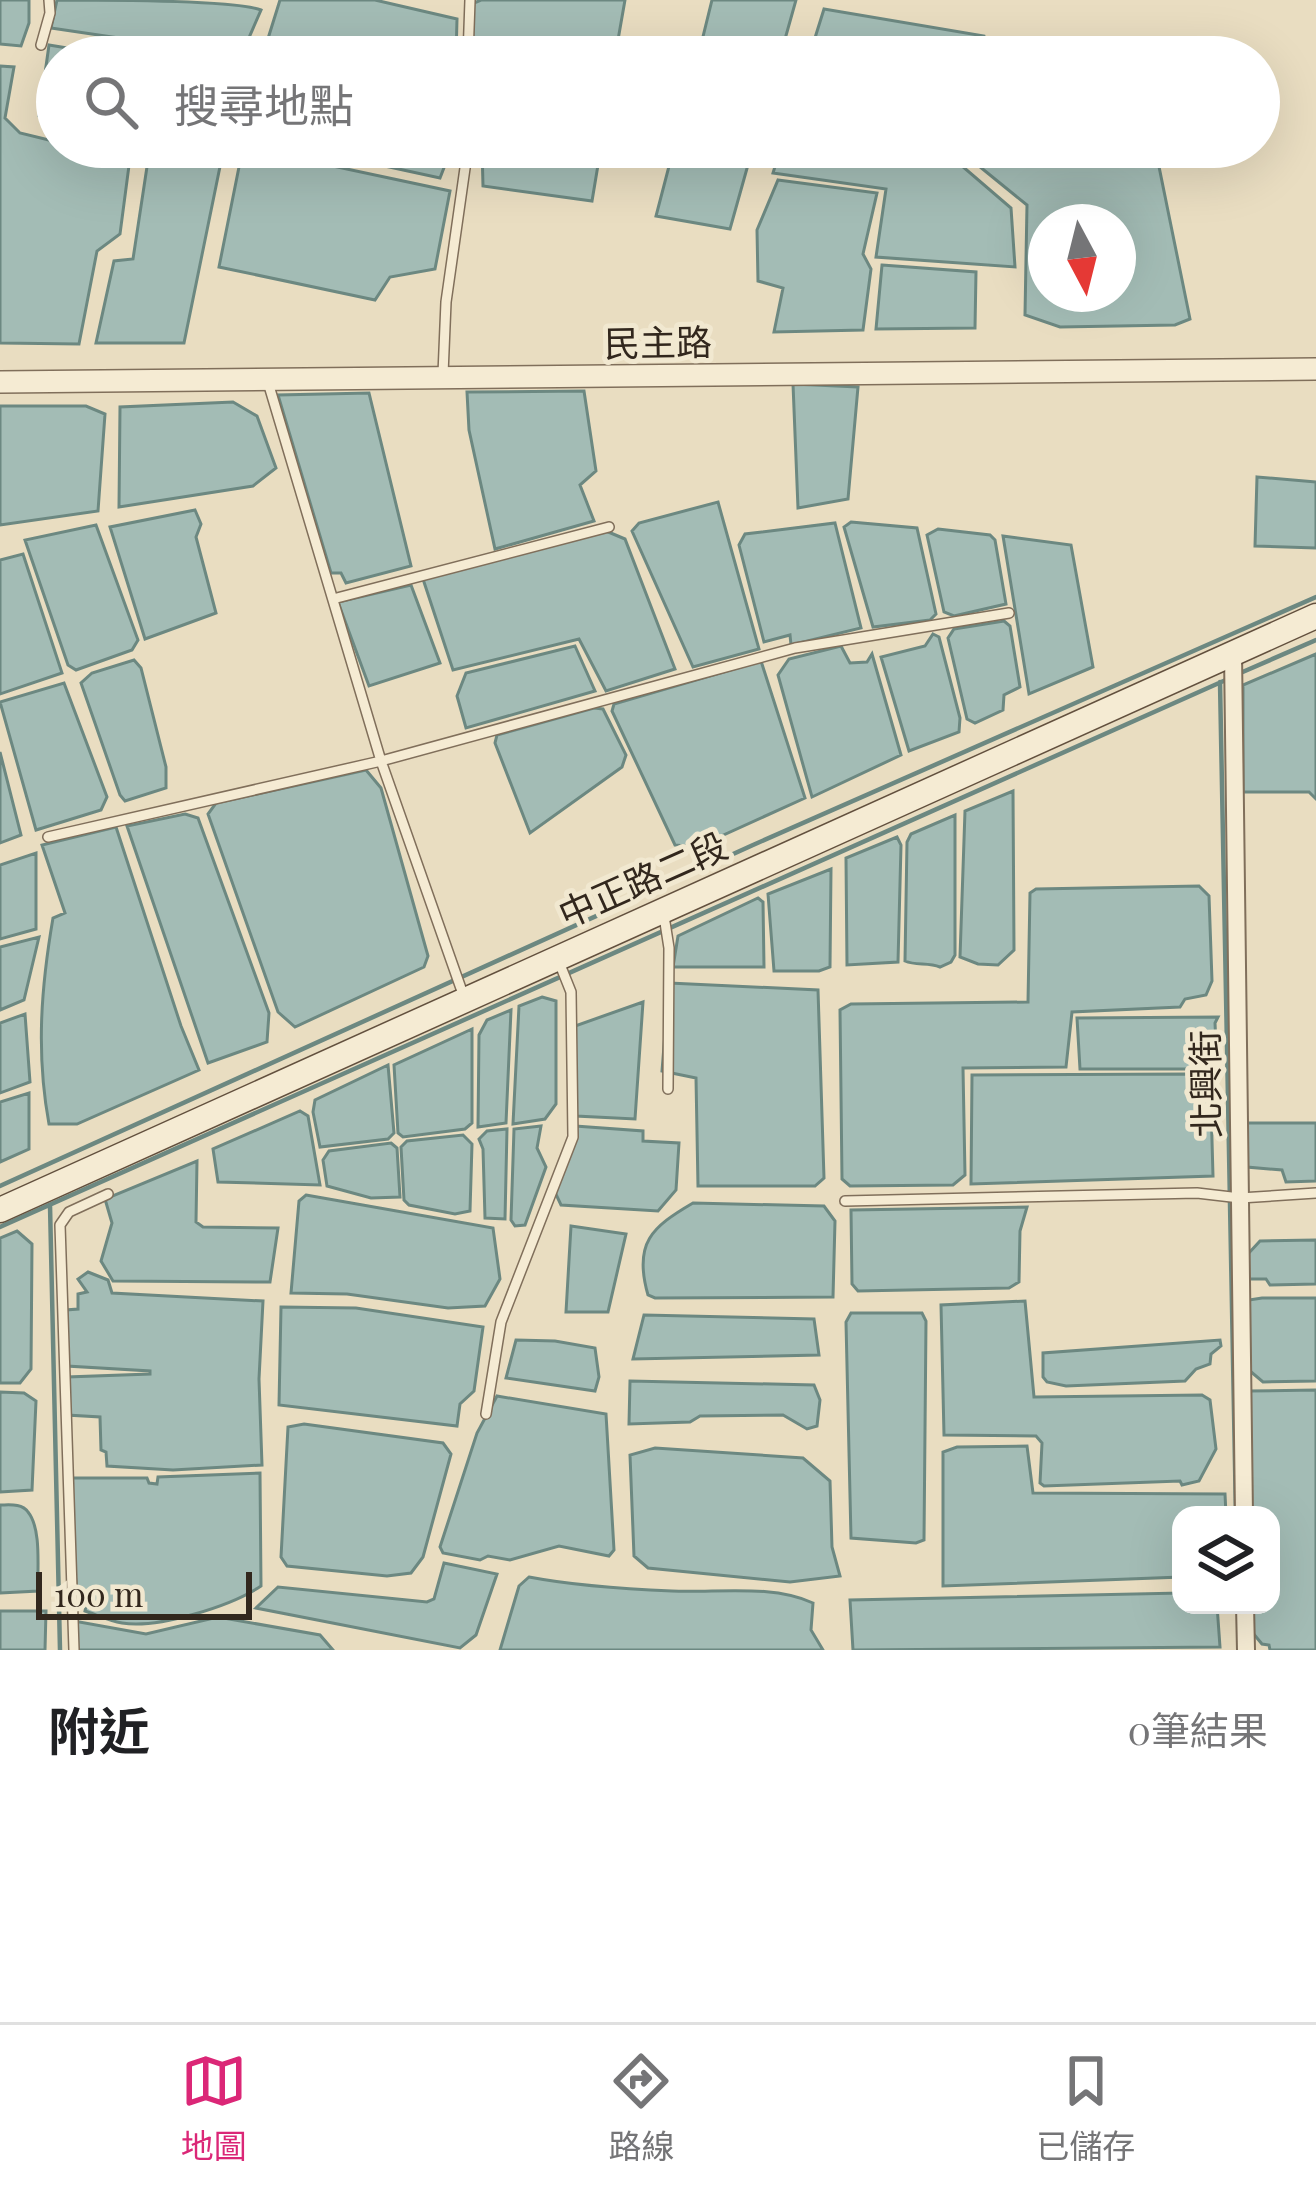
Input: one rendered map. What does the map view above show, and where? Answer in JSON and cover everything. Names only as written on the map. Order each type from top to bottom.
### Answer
[{"type":"main road","name":"中正路二段","points":[[0,1210],[1316,616]]},
{"type":"street","name":"民主路","points":[[0,382],[1316,369]]},
{"type":"street","name":"北興街","points":[[1233,653],[1244,1506]]},
{"type":"street","points":[[1245,1614],[1246,1650]]},
{"type":"lane","points":[[43,36],[49,0]]},
{"type":"lane","points":[[469,36],[470,0]]},
{"type":"lane","points":[[443,378],[446,302],[465,168]]},
{"type":"lane","points":[[267,380],[381,761],[464,998]]},
{"type":"lane","points":[[333,599],[608,527]]},
{"type":"lane","points":[[48,837],[381,761],[795,648],[1009,613]]},
{"type":"lane","points":[[663,911],[669,948],[668,1089]]},
{"type":"lane","points":[[485,1414],[501,1322],[573,1137],[571,992],[557,957]]},
{"type":"lane","points":[[55,1186],[69,1212]]},
{"type":"lane","points":[[844,1201],[1197,1193],[1240,1198],[1316,1193]]},
{"type":"lane","points":[[74,1650],[60,1225],[69,1212],[108,1194]]},
{"type":"water","points":[[0,0],[29,0],[29,23],[21,46],[0,44]]},
{"type":"water","points":[[57,0],[196,2],[261,10],[250,36],[105,36],[51,28]]},
{"type":"water","points":[[280,0],[375,0],[457,19],[457,36],[269,36]]},
{"type":"water","points":[[625,0],[619,36],[471,36],[474,3]]},
{"type":"water","points":[[712,0],[796,0],[786,36],[703,36]]},
{"type":"water","points":[[824,9],[984,36],[816,36]]},
{"type":"water","points":[[0,66],[14,67],[5,118],[20,133],[36,137],[36,168],[129,168],[120,234],[97,251],[79,344],[0,343]]},
{"type":"water","points":[[147,168],[220,168],[184,343],[96,343],[114,261],[133,259]]},
{"type":"water","points":[[239,168],[342,168],[450,191],[435,269],[390,277],[375,300],[219,267]]},
{"type":"water","points":[[394,168],[444,168],[440,178]]},
{"type":"water","points":[[483,168],[598,168],[592,201],[483,186]]},
{"type":"water","points":[[669,168],[747,168],[730,229],[656,216]]},
{"type":"water","points":[[775,168],[964,168],[1011,208],[1015,267],[876,257],[886,189],[773,173]]},
{"type":"water","points":[[981,168],[1159,168],[1190,319],[1175,325],[1060,327],[1025,315],[1027,205]]},
{"type":"water","points":[[778,180],[877,193],[863,254],[871,269],[863,330],[774,332],[783,288],[758,281],[757,230]]},
{"type":"water","points":[[882,265],[976,272],[975,328],[876,329]]},
{"type":"water","points":[[793,384],[858,387],[848,499],[798,508]]},
{"type":"water","points":[[584,391],[596,471],[580,485],[594,521],[495,549],[469,430],[467,392]]},
{"type":"water","points":[[369,393],[411,566],[346,583],[341,573],[331,573],[278,395]]},
{"type":"water","points":[[233,402],[257,416],[276,468],[253,486],[119,507],[120,407]]},
{"type":"water","points":[[0,406],[86,406],[105,414],[98,511],[0,525]]},
{"type":"water","points":[[1257,477],[1316,482],[1316,548],[1255,546]]},
{"type":"water","points":[[718,502],[759,649],[693,667],[632,531],[639,523]]},
{"type":"water","points":[[195,510],[201,524],[196,537],[216,613],[145,639],[110,527]]},
{"type":"water","points":[[851,522],[917,528],[936,614],[930,620],[873,627],[844,527]]},
{"type":"water","points":[[835,523],[861,628],[791,645],[790,635],[764,642],[739,545],[745,534]]},
{"type":"water","points":[[96,525],[138,640],[132,650],[76,670],[68,665],[25,540]]},
{"type":"water","points":[[938,529],[990,535],[995,540],[1006,604],[954,616],[944,612],[927,535]]},
{"type":"water","points":[[606,531],[625,539],[675,669],[606,691],[579,639],[453,670],[423,579]]},
{"type":"water","points":[[1003,536],[1071,545],[1093,667],[1029,694]]},
{"type":"water","points":[[23,554],[62,673],[0,694],[0,560]]},
{"type":"water","points":[[411,585],[440,663],[369,686],[338,602]]},
{"type":"water","points":[[1004,621],[1010,626],[1020,687],[1004,695],[1003,710],[975,723],[967,719],[948,638],[954,629]]},
{"type":"water","points":[[933,634],[939,637],[960,718],[959,732],[909,751],[881,657],[925,646]]},
{"type":"water","points":[[575,646],[595,691],[466,728],[457,696],[466,673]]},
{"type":"water","points":[[841,646],[850,663],[867,662],[872,654],[901,755],[812,797],[778,675],[789,659]]},
{"type":"water","points":[[1316,654],[1316,799],[1309,792],[1243,792],[1243,685]]},
{"type":"water","points":[[134,660],[141,668],[166,767],[166,788],[125,801],[81,683],[92,673]]},
{"type":"water","points":[[761,661],[805,798],[697,847],[675,845],[612,711],[614,704]]},
{"type":"water","points":[[64,683],[107,797],[101,810],[36,830],[0,702]]},
{"type":"water","points":[[603,709],[626,755],[622,767],[530,833],[495,743],[497,735]]},
{"type":"water","points":[[0,752],[21,835],[0,843]]},
{"type":"water","points":[[366,770],[381,788],[428,956],[424,967],[295,1027],[278,1012],[208,814],[216,803]]},
{"type":"water","points":[[1013,791],[1014,950],[998,965],[978,964],[960,957],[965,811]]},
{"type":"water","points":[[185,814],[198,818],[269,1013],[267,1042],[208,1063],[127,826]]},
{"type":"water","points":[[955,815],[955,955],[940,967],[905,961],[907,842],[911,834]]},
{"type":"water","points":[[116,827],[199,1070],[77,1124],[49,1124],[42,1072],[43,995],[53,918],[65,913],[42,845]]},
{"type":"water","points":[[897,837],[901,845],[898,962],[847,965],[846,858]]},
{"type":"water","points":[[36,853],[36,929],[0,939],[0,865]]},
{"type":"water","points":[[831,869],[830,967],[774,971],[768,894]]},
{"type":"water","points":[[1199,886],[1209,896],[1212,981],[1206,995],[1185,999],[1180,1007],[1072,1012],[1066,1067],[963,1068],[965,1175],[953,1185],[850,1186],[842,1179],[840,1010],[851,1004],[1028,1002],[1030,893],[1036,889]]},
{"type":"water","points":[[758,898],[763,902],[764,967],[673,967],[678,936]]},
{"type":"water","points":[[39,937],[24,1000],[0,1010],[0,947]]},
{"type":"water","points":[[669,983],[818,990],[824,1178],[815,1186],[698,1186],[696,1078],[662,1071]]},
{"type":"water","points":[[542,997],[556,1001],[556,1104],[545,1119],[513,1124],[519,1006]]},
{"type":"water","points":[[643,1002],[635,1119],[576,1116],[575,1026]]},
{"type":"water","points":[[511,1010],[506,1123],[478,1127],[479,1035],[487,1020]]},
{"type":"water","points":[[25,1014],[30,1082],[0,1093],[0,1023]]},
{"type":"water","points":[[1218,1017],[1216,1044],[1200,1052],[1200,1069],[1080,1069],[1077,1018]]},
{"type":"water","points":[[472,1029],[472,1123],[465,1129],[403,1137],[398,1133],[394,1065]]},
{"type":"water","points":[[388,1065],[394,1133],[388,1139],[320,1147],[315,1100]]},
{"type":"water","points":[[1189,1074],[1211,1105],[1213,1176],[971,1184],[972,1075]]},
{"type":"water","points":[[29,1093],[29,1149],[0,1162],[0,1102]]},
{"type":"water","points":[[300,1111],[308,1116],[320,1185],[218,1182],[213,1149]]},
{"type":"water","points":[[1245,1123],[1316,1123],[1316,1181],[1286,1182],[1282,1170],[1247,1167]]},
{"type":"water","points":[[541,1126],[537,1148],[546,1167],[525,1225],[515,1226],[511,1220],[514,1129]]},
{"type":"water","points":[[575,1126],[643,1131],[643,1141],[679,1143],[676,1190],[658,1211],[561,1205],[553,1188]]},
{"type":"water","points":[[507,1129],[505,1219],[485,1218],[479,1139],[487,1131]]},
{"type":"water","points":[[463,1135],[472,1144],[470,1211],[455,1214],[409,1205],[404,1200],[401,1147],[407,1141]]},
{"type":"water","points":[[391,1143],[397,1148],[400,1197],[371,1198],[327,1186],[323,1160],[329,1151]]},
{"type":"water","points":[[197,1161],[196,1222],[203,1227],[278,1228],[270,1282],[113,1281],[101,1261],[112,1223],[105,1199]]},
{"type":"water","points":[[306,1195],[493,1228],[500,1279],[485,1306],[448,1308],[347,1294],[291,1293],[299,1201]]},
{"type":"water","points":[[693,1203],[824,1206],[835,1221],[833,1297],[648,1295],[643,1262],[650,1238]]},
{"type":"water","points":[[1027,1207],[1020,1231],[1019,1282],[1009,1288],[858,1291],[852,1284],[851,1210]]},
{"type":"water","points":[[571,1226],[626,1234],[608,1312],[566,1312]]},
{"type":"water","points":[[17,1231],[32,1244],[31,1369],[20,1383],[0,1383],[0,1238]]},
{"type":"water","points":[[1316,1240],[1316,1284],[1270,1285],[1266,1279],[1247,1279],[1247,1255],[1260,1241]]},
{"type":"water","points":[[88,1272],[108,1280],[112,1293],[263,1301],[262,1465],[173,1470],[107,1466],[106,1452],[101,1450],[100,1417],[67,1415],[67,1377],[150,1371],[67,1366],[66,1310],[78,1309],[78,1294],[87,1292],[78,1279]]},
{"type":"water","points":[[1316,1298],[1316,1381],[1263,1382],[1250,1371],[1249,1300]]},
{"type":"water","points":[[1025,1301],[1034,1397],[1202,1395],[1210,1400],[1216,1449],[1199,1481],[1044,1486],[1040,1483],[1042,1443],[1036,1436],[944,1435],[941,1305]]},
{"type":"water","points":[[281,1307],[356,1308],[483,1327],[474,1391],[460,1404],[457,1426],[279,1405]]},
{"type":"water","points":[[851,1313],[922,1313],[926,1321],[924,1540],[916,1543],[851,1538],[846,1322]]},
{"type":"water","points":[[644,1315],[814,1319],[819,1355],[633,1359]]},
{"type":"water","points":[[516,1340],[595,1348],[599,1377],[595,1391],[506,1378]]},
{"type":"water","points":[[1220,1340],[1210,1364],[1196,1369],[1185,1381],[1066,1386],[1043,1377],[1043,1353]]},
{"type":"water","points":[[630,1381],[814,1385],[820,1400],[817,1426],[807,1429],[783,1415],[700,1416],[690,1422],[629,1424]]},
{"type":"water","points":[[1316,1390],[1316,1650],[1270,1650],[1252,1632],[1251,1614],[1280,1614],[1280,1506],[1250,1506],[1248,1391]]},
{"type":"water","points":[[0,1392],[24,1393],[36,1401],[32,1490],[0,1492]]},
{"type":"water","points":[[497,1396],[606,1414],[614,1550],[609,1556],[559,1546],[510,1560],[443,1553],[440,1547],[477,1433]]},
{"type":"water","points":[[304,1424],[443,1443],[451,1454],[423,1557],[411,1573],[387,1576],[287,1566],[281,1557],[288,1427]]},
{"type":"water","points":[[1027,1446],[1033,1493],[1225,1494],[1226,1506],[1172,1506],[1172,1577],[943,1586],[943,1452],[957,1447]]},
{"type":"water","points":[[655,1448],[803,1458],[830,1481],[832,1547],[840,1576],[790,1582],[648,1568],[634,1556],[630,1455]]},
{"type":"water","points":[[260,1473],[261,1586],[213,1608],[155,1623],[122,1623],[85,1611],[87,1602],[77,1593],[66,1478],[147,1478],[157,1484],[158,1477]]},
{"type":"water","points":[[0,1505],[22,1507],[32,1519],[38,1591],[0,1593]]},
{"type":"water","points":[[444,1563],[497,1574],[476,1635],[460,1648],[256,1608],[278,1587],[427,1602],[434,1599]]},
{"type":"water","points":[[529,1577],[618,1588],[762,1591],[797,1597],[813,1603],[811,1630],[823,1650],[500,1650],[519,1586]]},
{"type":"water","points":[[1172,1593],[1172,1614],[1218,1614],[1220,1647],[853,1650],[850,1600]]},
{"type":"water","points":[[0,1611],[46,1611],[45,1650],[0,1650]]},
{"type":"water","points":[[218,1617],[320,1635],[333,1650],[73,1650],[74,1621],[146,1634]]},
{"type":"waterway","points":[[0,1186],[753,845],[1316,597]]},
{"type":"waterway","points":[[1238,674],[1316,640]]},
{"type":"waterway","points":[[0,1227],[1228,679]]},
{"type":"waterway","points":[[1220,682],[1236,1506]]},
{"type":"waterway","points":[[50,1205],[60,1650]]}]
